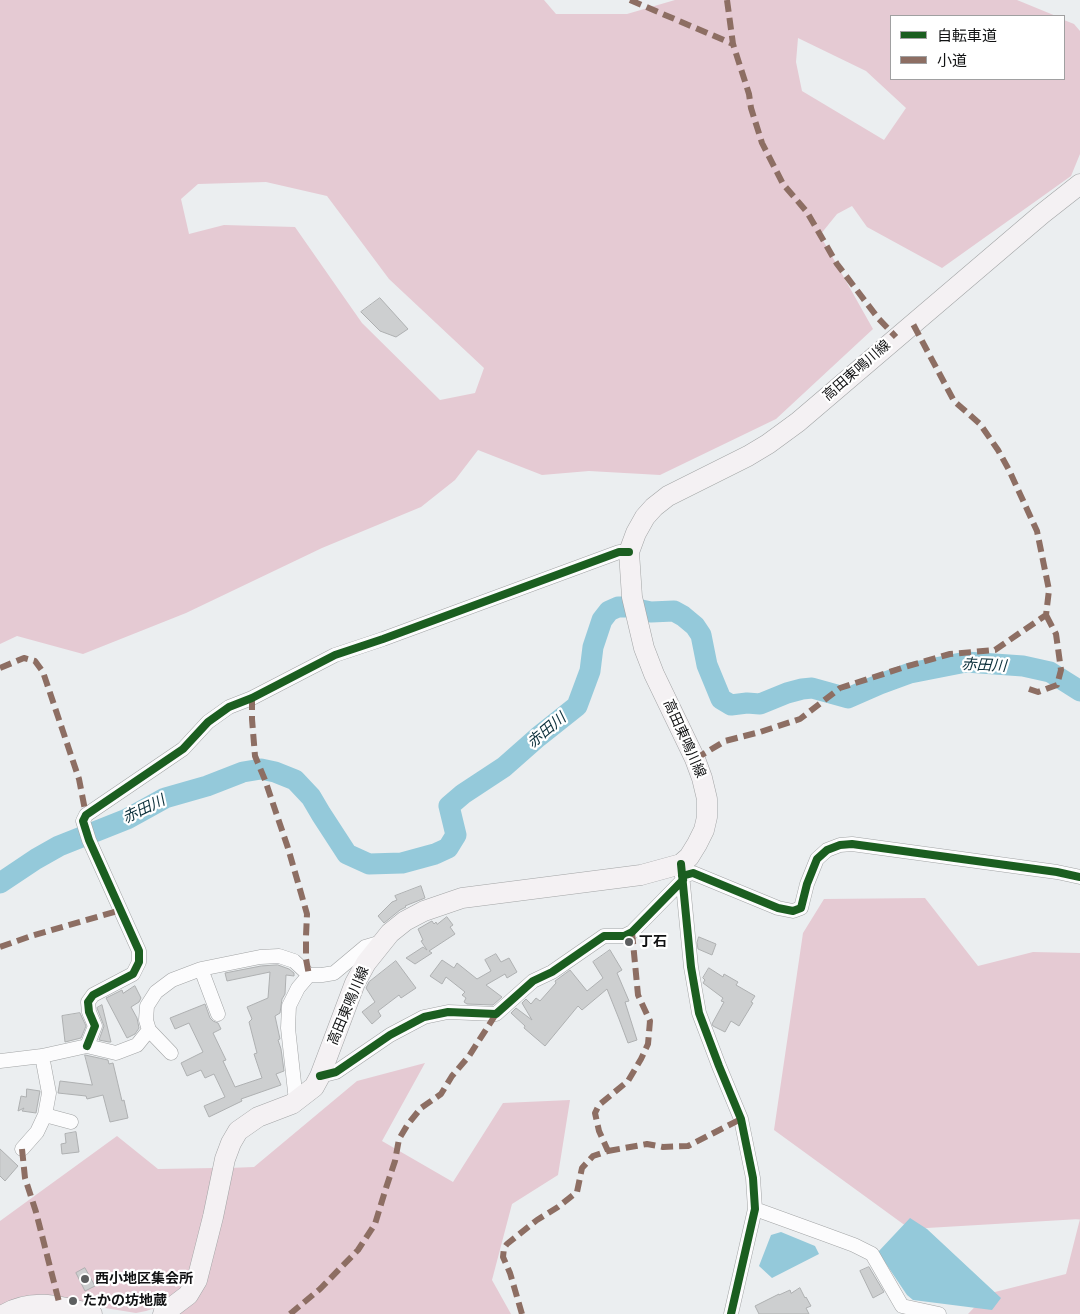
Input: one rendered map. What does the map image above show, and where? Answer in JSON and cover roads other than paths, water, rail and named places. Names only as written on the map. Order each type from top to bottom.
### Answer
[{"type":"main road","name":"高田東鳴川線","points":[[163,1314],[188,1295],[197,1280],[213,1217],[224,1159],[238,1131],[258,1117],[292,1104],[314,1087],[320,1076],[355,983],[366,963],[390,933],[405,921],[418,914],[462,898],[642,875],[682,873],[704,830],[707,817],[707,800],[695,759],[654,674],[644,648],[637,621],[632,597],[629,552],[645,517],[668,496],[768,444],[1080,184]]},
{"type":"main road","points":[[5,1314],[21,1306],[42,1304],[60,1306],[92,1314]]},
{"type":"street","points":[[87,1046],[95,1026],[89,1012],[88,1002],[93,995],[133,974],[139,962],[139,950],[89,840],[83,822],[86,815],[183,749],[208,722],[229,706],[252,698],[335,655],[619,552],[629,552]]},
{"type":"street","points":[[320,1076],[336,1072],[390,1035],[424,1018],[448,1012],[496,1014],[533,981],[552,972],[604,936],[624,936],[632,932],[682,873],[693,873],[778,908],[793,911],[802,908],[807,884],[816,859],[827,850],[840,845],[852,844],[1057,872],[1080,877]]},
{"type":"street","points":[[682,873],[691,967],[699,1013],[742,1119],[753,1178],[755,1209],[731,1314]]},
{"type":"street","points":[[171,1053],[149,1030],[146,1020],[147,1006],[156,992],[172,980],[201,969],[260,957],[279,956],[294,961],[309,975],[322,976],[334,973],[365,947],[382,942]]},
{"type":"street","points":[[201,969],[218,1014]]},
{"type":"street","points":[[296,1101],[288,1028],[289,1006],[298,988],[309,975]]},
{"type":"street","points":[[0,1061],[42,1056],[87,1046],[116,1052],[137,1045],[149,1030]]},
{"type":"street","points":[[22,1149],[38,1132],[45,1115],[49,1092],[42,1056]]},
{"type":"street","points":[[45,1115],[71,1122]]},
{"type":"street","points":[[755,1209],[872,1254],[902,1306],[939,1314]]},
{"type":"water","points":[[910,1218],[927,1229],[1001,1298],[992,1310],[913,1300],[907,1295],[878,1252]]},
{"type":"water","points":[[781,1232],[815,1246],[819,1254],[772,1278],[759,1266],[771,1235]]},
{"type":"waterway","name":"赤田川","points":[[0,883],[59,846],[127,819],[165,798],[207,786],[243,772],[261,769],[295,780],[311,797],[347,854],[369,864],[402,863],[435,854],[448,848],[456,835],[449,806],[463,794],[504,767],[577,706],[590,671],[593,647],[602,620],[609,611],[618,607],[651,612],[674,611],[695,626],[701,635],[707,665],[721,699],[731,705],[760,704],[787,693],[812,688],[848,698],[910,673],[966,662],[1023,666],[1050,672],[1080,691]]},
{"type":"place","name":"丁石","points":[[629,942]]},
{"type":"place","name":"西小地区集会所","points":[[85,1279]]},
{"type":"place","name":"たかの坊地蔵","points":[[73,1301]]}]
